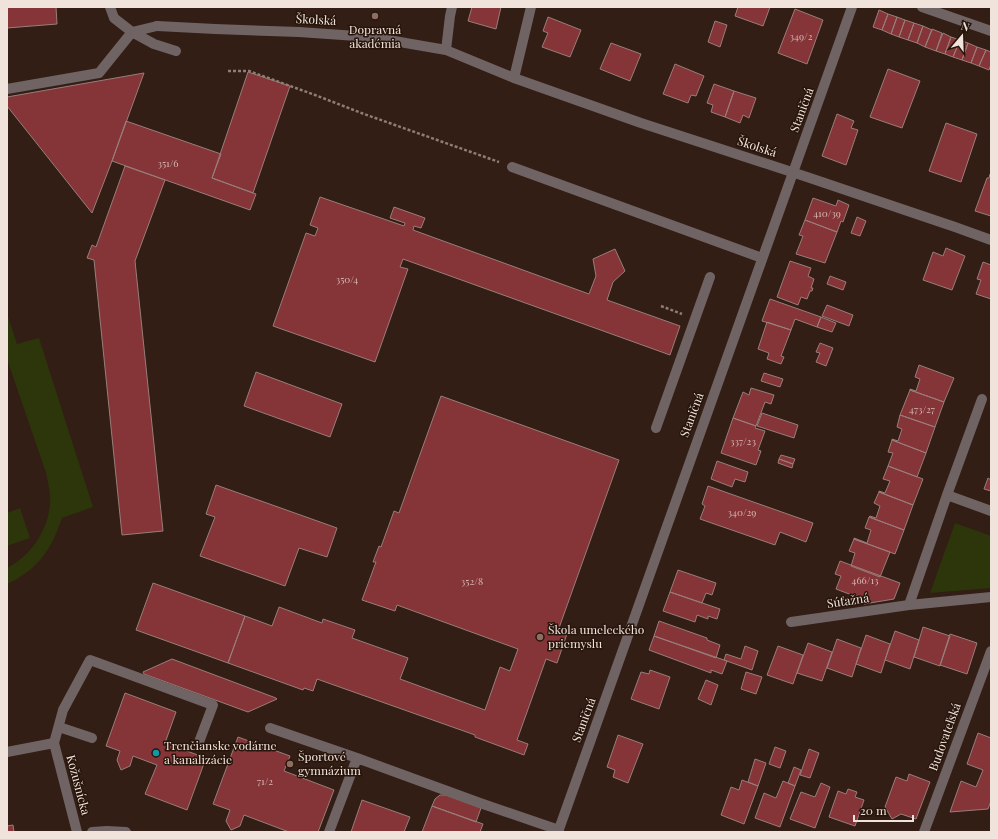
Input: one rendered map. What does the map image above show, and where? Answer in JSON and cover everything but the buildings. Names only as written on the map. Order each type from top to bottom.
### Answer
[{"type":"street","points":[[110,7],[114,18],[132,32],[154,44],[176,51]]},
{"type":"street","points":[[446,50],[452,7]]},
{"type":"street","points":[[514,78],[531,7]]},
{"type":"street","name":"Staničná","points":[[558,831],[852,7]]},
{"type":"street","points":[[922,7],[991,31]]},
{"type":"street","name":"Školská","points":[[132,32],[157,26],[299,32],[371,37],[446,50],[514,78],[641,123],[793,172],[991,240]]},
{"type":"street","points":[[7,89],[99,73],[132,32]]},
{"type":"street","points":[[512,167],[762,258]]},
{"type":"street","points":[[656,428],[710,277]]},
{"type":"street","points":[[909,605],[982,399]]},
{"type":"street","points":[[947,495],[991,511]]},
{"type":"street","name":"Súťažná","points":[[791,622],[909,605],[991,598]]},
{"type":"street","name":"Budovateľská","points":[[924,832],[991,651]]},
{"type":"street","points":[[54,743],[63,710],[90,660],[213,705],[199,742]]},
{"type":"street","points":[[58,727],[92,738]]},
{"type":"street","points":[[270,728],[558,831]]},
{"type":"street","name":"Kožušnícka","points":[[7,752],[54,743],[77,832]]},
{"type":"street","points":[[329,832],[357,758]]},
{"type":"street","points":[[92,832],[126,832]]},
{"type":"path","points":[[228,71],[249,71],[512,167]]},
{"type":"path","points":[[662,306],[695,319]]},
{"type":"green space","points":[[7,314],[17,344],[39,338],[93,507],[62,518],[53,540],[36,565],[28,572],[7,584],[7,568],[24,557],[42,533],[49,514],[50,500],[46,473],[7,359]]},
{"type":"green space","points":[[20,508],[30,538],[7,546],[7,513]]},
{"type":"green space","points":[[955,523],[991,536],[991,588],[930,593]]},
{"type":"place","name":"Dopravná akadémia","points":[[375,16]]},
{"type":"place","name":"Škola umeleckého priemyslu","points":[[540,637]]},
{"type":"place","name":"Trenčianske vodárne a kanalizácie","points":[[156,753]]},
{"type":"place","name":"Športové gymnázium","points":[[290,764]]}]
